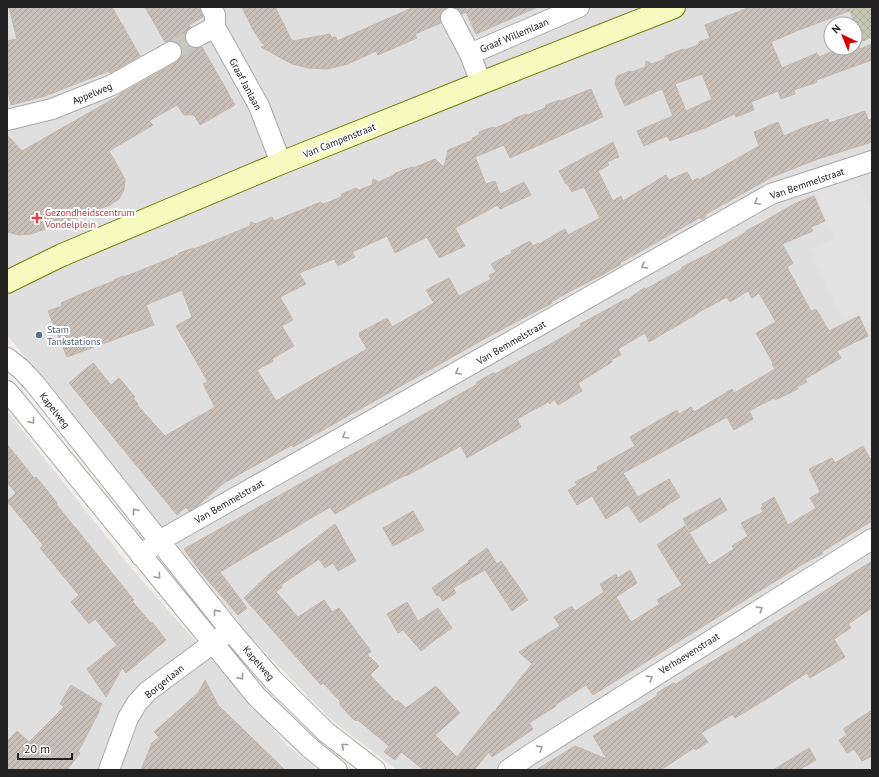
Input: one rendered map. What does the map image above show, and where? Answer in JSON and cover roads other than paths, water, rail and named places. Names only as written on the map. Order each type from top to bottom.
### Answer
[{"type":"street","name":"Graaf Janlaan","points":[[211,7],[215,15],[215,27],[258,106],[281,163]]},
{"type":"street","name":"Graaf Willemlaan","points":[[470,54],[579,7]]},
{"type":"street","name":"Van Campenstraat","points":[[7,282],[62,255],[281,163],[674,7]]},
{"type":"street","points":[[451,18],[470,54],[481,83]]},
{"type":"street","points":[[196,38],[215,27]]},
{"type":"street","name":"Appelweg","points":[[7,120],[52,109],[112,85],[171,52]]},
{"type":"street","name":"Van Bemmelstraat","points":[[159,541],[771,194],[872,161]]},
{"type":"street","name":"Kapelweg","points":[[7,358],[21,369],[34,384],[230,630],[273,680],[326,732],[375,770]]},
{"type":"street","points":[[34,384],[11,395],[257,697],[310,748],[337,770]]},
{"type":"street","name":"Verhoevenstraat","points":[[508,770],[534,752],[872,539]]},
{"type":"street","points":[[141,556],[159,541]]},
{"type":"street","name":"Borgerlaan","points":[[109,770],[128,718],[137,703],[148,691],[230,630]]},
{"type":"tunnel","points":[[171,52],[196,37]]},
{"type":"place","name":"Gezondheidscentrum Vondelplein","points":[[37,218]]},
{"type":"place","name":"Stam Tankstations","points":[[39,335]]}]
